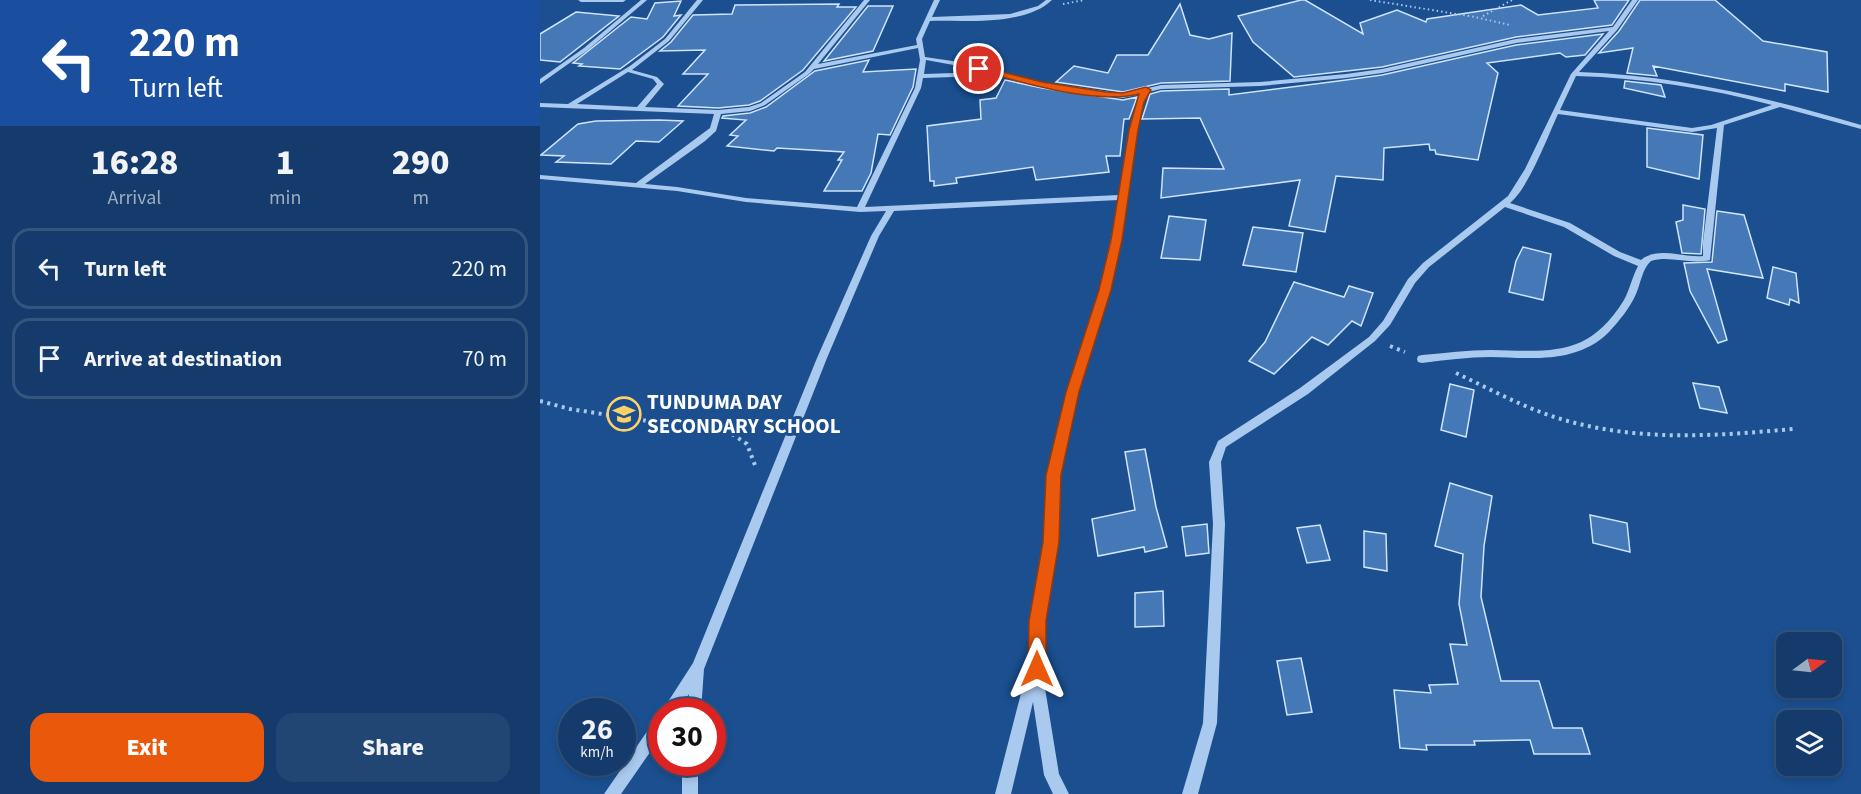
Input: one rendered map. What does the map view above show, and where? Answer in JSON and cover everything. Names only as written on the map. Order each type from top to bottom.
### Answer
[{"type":"street","points":[[581,0],[623,0]]},
{"type":"street","points":[[540,82],[586,49],[644,0]]},
{"type":"street","points":[[570,106],[667,40],[700,0]]},
{"type":"street","points":[[540,105],[734,112],[763,104],[812,68],[841,29],[867,0]]},
{"type":"street","points":[[860,210],[902,126],[921,76],[923,58],[919,39],[937,0]]},
{"type":"street","points":[[927,19],[1017,14],[1039,9],[1049,0]]},
{"type":"street","points":[[1190,794],[1210,723],[1220,524],[1215,462],[1222,444],[1312,385],[1372,339],[1387,323],[1411,281],[1426,265],[1451,243],[1505,204],[1518,189],[1529,169],[1574,74],[1615,29],[1635,0]]},
{"type":"street","points":[[923,58],[1042,84],[1123,96],[1161,87],[1260,84],[1346,76],[1546,36],[1615,29]]},
{"type":"street","points":[[812,68],[921,46]]},
{"type":"street","points":[[626,70],[655,78],[661,84],[640,108]]},
{"type":"street","points":[[921,76],[999,73]]},
{"type":"street","points":[[1574,74],[1612,74],[1682,84],[1781,104],[1861,127]]},
{"type":"street","points":[[1061,794],[1052,775],[1037,682],[1037,621],[1051,542],[1053,475],[1072,392],[1105,290],[1124,197],[1134,130],[1140,102],[1146,90]]},
{"type":"street","points":[[1557,112],[1681,129],[1704,129],[1781,104]]},
{"type":"street","points":[[637,186],[713,129],[718,112]]},
{"type":"street","points":[[1505,204],[1567,225],[1609,250],[1642,264],[1658,257],[1707,258],[1722,124]]},
{"type":"street","points":[[540,177],[860,210],[1124,197]]},
{"type":"street","points":[[678,698],[698,668],[822,358],[875,236],[891,209]]},
{"type":"street","points":[[1422,359],[1475,354],[1553,353],[1588,344],[1602,334],[1629,298],[1641,272],[1642,264]]},
{"type":"street","points":[[1003,794],[1037,655]]},
{"type":"street","points":[[695,698],[698,668]]},
{"type":"street","points":[[612,794],[648,742]]},
{"type":"street","points":[[690,776],[690,794]]},
{"type":"path","points":[[1370,0],[1401,8],[1483,17],[1546,36]]},
{"type":"path","points":[[1483,17],[1512,0]]},
{"type":"path","points":[[1372,339],[1524,405],[1573,423],[1596,428],[1640,436],[1674,437],[1733,435],[1793,429]]},
{"type":"path","points":[[540,401],[570,409],[732,434],[747,444],[755,462],[756,472]]},
{"type":"building","points":[[1305,0],[1363,34],[1360,23],[1397,10],[1426,22],[1427,19],[1521,5],[1538,15],[1598,8],[1594,0],[1629,0],[1612,25],[1516,37],[1382,67],[1294,77],[1253,42],[1238,16]]},
{"type":"building","points":[[1640,0],[1715,0],[1763,41],[1827,52],[1828,92],[1785,84],[1785,91],[1653,66],[1657,76],[1627,73],[1633,48],[1599,53],[1619,31]]},
{"type":"building","points":[[681,1],[674,16],[681,15],[663,37],[620,69],[579,66],[582,64],[573,63],[631,17],[647,19],[655,3]]},
{"type":"building","points":[[839,4],[837,7],[856,7],[803,70],[760,101],[749,105],[718,108],[678,106],[708,74],[683,74],[705,50],[660,51],[671,42],[693,15],[732,14],[735,5]]},
{"type":"building","points":[[1180,4],[1190,35],[1209,39],[1232,33],[1230,81],[1161,83],[1123,92],[1056,82],[1074,66],[1108,73],[1117,55],[1148,55]]},
{"type":"building","points":[[868,6],[893,6],[873,51],[824,61]]},
{"type":"building","points":[[576,12],[619,16],[560,62],[540,60],[540,34]]},
{"type":"building","points":[[1603,34],[1585,55],[1566,57],[1560,53],[1487,63],[1498,73],[1478,160],[1436,154],[1435,150],[1430,150],[1429,144],[1384,148],[1383,180],[1336,176],[1325,232],[1289,226],[1300,180],[1161,198],[1163,168],[1224,169],[1200,118],[1142,119],[1150,94],[1161,91],[1229,89],[1229,95],[1346,80],[1382,75],[1516,45]]},
{"type":"building","points":[[869,60],[863,72],[916,69],[913,87],[890,135],[878,134],[871,173],[862,191],[824,191],[842,160],[838,160],[844,152],[777,148],[774,151],[727,146],[738,136],[730,135],[746,120],[722,118],[723,116],[750,113],[766,107],[815,71]]},
{"type":"building","points":[[1005,80],[1123,100],[1137,97],[1129,119],[1124,119],[1120,156],[1106,156],[1109,172],[1036,180],[1033,167],[956,178],[957,183],[934,186],[934,181],[930,181],[927,126],[981,119],[980,100],[996,98]]},
{"type":"building","points":[[1625,81],[1661,85],[1665,97],[1624,88]]},
{"type":"building","points":[[596,121],[683,121],[659,142],[636,141],[611,164],[556,162],[564,156],[541,155],[578,124]]},
{"type":"building","points":[[1647,128],[1703,135],[1699,179],[1647,167]]},
{"type":"building","points":[[1683,205],[1705,209],[1701,254],[1682,253],[1676,222],[1683,220]]},
{"type":"building","points":[[1717,211],[1744,215],[1763,278],[1707,269],[1727,340],[1718,343],[1690,291],[1684,263],[1712,262]]},
{"type":"building","points":[[1169,216],[1206,220],[1200,260],[1161,258]]},
{"type":"building","points":[[1253,227],[1303,233],[1296,272],[1243,265]]},
{"type":"building","points":[[1523,247],[1551,254],[1543,300],[1509,292],[1516,261]]},
{"type":"building","points":[[1773,267],[1796,273],[1799,303],[1790,299],[1789,305],[1767,298]]},
{"type":"building","points":[[1294,282],[1344,297],[1349,286],[1373,293],[1361,326],[1352,321],[1328,345],[1312,337],[1274,374],[1249,361],[1265,342]]},
{"type":"building","points":[[1693,383],[1719,387],[1727,413],[1700,408]]},
{"type":"building","points":[[1450,384],[1474,390],[1466,437],[1441,430]]},
{"type":"building","points":[[1145,449],[1156,507],[1167,547],[1145,552],[1144,547],[1098,556],[1092,519],[1135,510],[1125,452]]},
{"type":"building","points":[[1450,483],[1492,496],[1484,546],[1481,597],[1501,681],[1539,681],[1553,728],[1582,728],[1590,754],[1534,754],[1530,740],[1474,741],[1475,745],[1426,745],[1427,750],[1400,748],[1394,690],[1431,693],[1429,685],[1458,684],[1450,644],[1467,645],[1459,604],[1463,554],[1435,546]]},
{"type":"building","points":[[1590,515],[1627,523],[1630,552],[1593,543]]},
{"type":"building","points":[[1207,524],[1209,553],[1186,556],[1182,527]]},
{"type":"building","points":[[1320,525],[1330,560],[1307,563],[1297,528]]},
{"type":"building","points":[[1364,531],[1386,534],[1387,571],[1364,567]]},
{"type":"building","points":[[1163,591],[1164,626],[1135,627],[1135,593]]},
{"type":"building","points":[[1301,658],[1312,712],[1287,715],[1277,661]]},
{"type":"place","name":"TUNDUMA DAY SECONDARY SCHOOL","points":[[624,414]]},
{"type":"route","points":[[979,69],[1042,84],[1106,95],[1123,96],[1146,90],[1140,102],[1134,130],[1124,197],[1105,290],[1066,413],[1053,475],[1051,542],[1037,621],[1037,669]]}]
